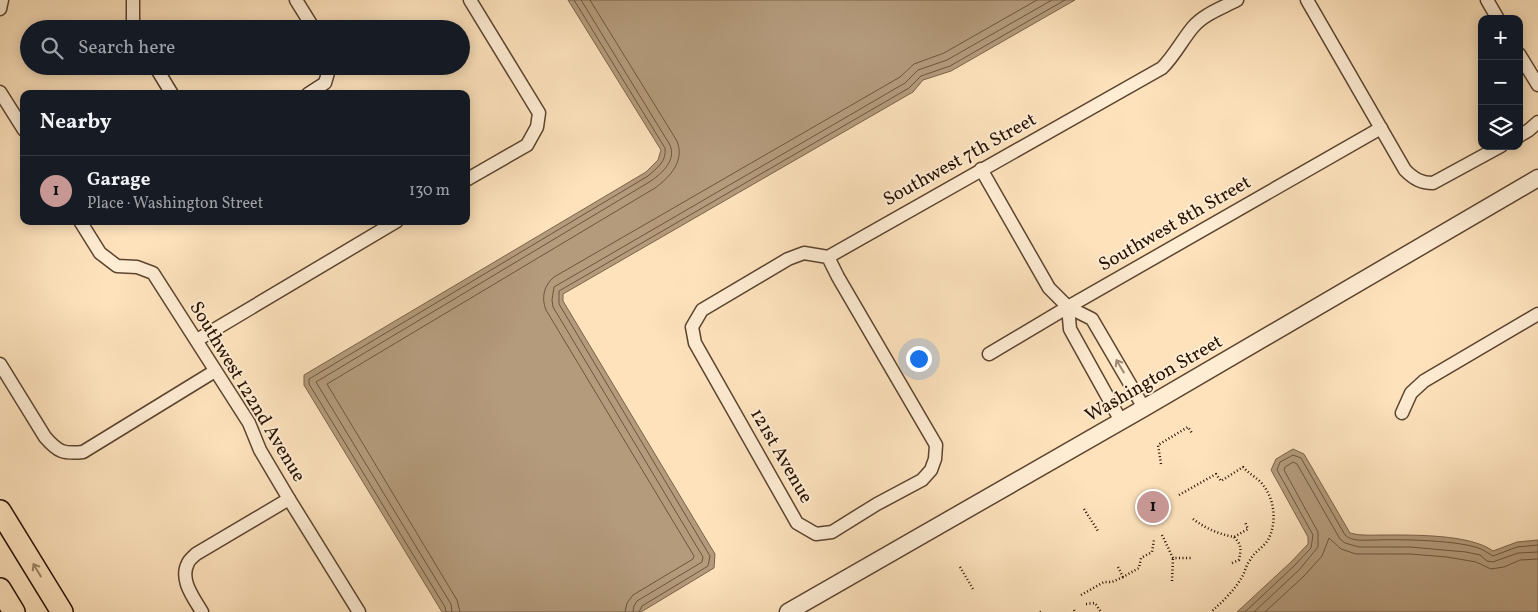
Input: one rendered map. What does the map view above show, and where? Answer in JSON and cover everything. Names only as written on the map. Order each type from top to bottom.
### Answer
[{"type":"highway","points":[[0,511],[62,612]]},
{"type":"highway","points":[[0,589],[14,612]]},
{"type":"street","points":[[0,9],[2,0]]},
{"type":"street","points":[[133,0],[133,20]]},
{"type":"street","points":[[296,0],[308,20]]},
{"type":"street","points":[[470,0],[539,113],[537,127],[527,145],[470,178]]},
{"type":"street","name":"Southwest 7th Street","points":[[828,256],[1162,68],[1172,58],[1194,26],[1204,17],[1237,0]]},
{"type":"street","points":[[1307,0],[1405,170],[1413,178],[1423,183],[1434,183],[1493,150]]},
{"type":"street","points":[[1487,0],[1496,15]]},
{"type":"street","points":[[1523,60],[1538,85]]},
{"type":"street","points":[[160,75],[170,90]]},
{"type":"street","points":[[314,90],[325,83],[328,75]]},
{"type":"street","points":[[0,92],[20,124]]},
{"type":"street","points":[[1523,134],[1538,122]]},
{"type":"street","name":"Southwest 8th Street","points":[[989,354],[1381,128]]},
{"type":"street","points":[[981,169],[1049,288],[1068,307],[1092,319],[1144,408]]},
{"type":"street","name":"Washington Street","points":[[788,612],[1144,408],[1538,178]]},
{"type":"street","name":"Southwest 122nd Avenue","points":[[82,225],[100,253],[118,266],[137,267],[153,273],[249,423],[260,450],[359,612]]},
{"type":"street","points":[[197,340],[390,225]]},
{"type":"street","name":"121st Avenue","points":[[804,253],[828,256],[838,278],[936,445],[936,459],[931,470],[922,480],[832,532],[816,534],[798,522],[695,343],[692,327],[702,310],[788,259],[804,253]]},
{"type":"street","points":[[1068,307],[1070,329],[1121,421]]},
{"type":"street","points":[[1402,413],[1411,393],[1424,381],[1538,314]]},
{"type":"street","points":[[0,364],[45,438],[54,448],[66,454],[83,452],[215,372]]},
{"type":"street","points":[[202,612],[186,584],[188,563],[196,554],[289,499]]},
{"type":"path","points":[[1161,464],[1158,445],[1188,427],[1192,433]]},
{"type":"path","points":[[1211,612],[1235,587],[1243,576],[1251,557],[1268,540],[1274,517],[1273,504],[1263,485],[1243,467],[1220,481]]},
{"type":"path","points":[[1214,468],[1220,481],[1225,486]]},
{"type":"path","points":[[1179,495],[1216,474]]},
{"type":"path","points":[[1084,509],[1098,531]]},
{"type":"path","points":[[1193,518],[1214,532],[1234,537],[1239,542],[1242,548],[1239,560],[1232,563]]},
{"type":"path","points":[[1234,537],[1248,529],[1245,522]]},
{"type":"path","points":[[1162,535],[1174,558],[1172,581]]},
{"type":"path","points":[[1081,595],[1104,582],[1112,582],[1139,568],[1141,558],[1152,552],[1154,540]]},
{"type":"path","points":[[1174,558],[1191,558]]},
{"type":"path","points":[[960,567],[973,589]]},
{"type":"path","points":[[1118,567],[1124,577]]},
{"type":"path","points":[[1086,604],[1095,603],[1101,612]]},
{"type":"water","points":[[568,0],[1075,0],[951,71],[923,80],[913,92],[563,294],[563,301],[715,554],[714,568],[641,612],[442,612],[304,385],[304,375],[646,172],[658,160],[661,150]]},
{"type":"water","points":[[1293,449],[1304,454],[1350,533],[1456,538],[1483,545],[1493,551],[1517,542],[1538,540],[1538,612],[1237,612],[1308,544],[1308,537],[1271,470],[1276,459]]},
{"type":"place","name":"Garage","points":[[1153,507]]}]
